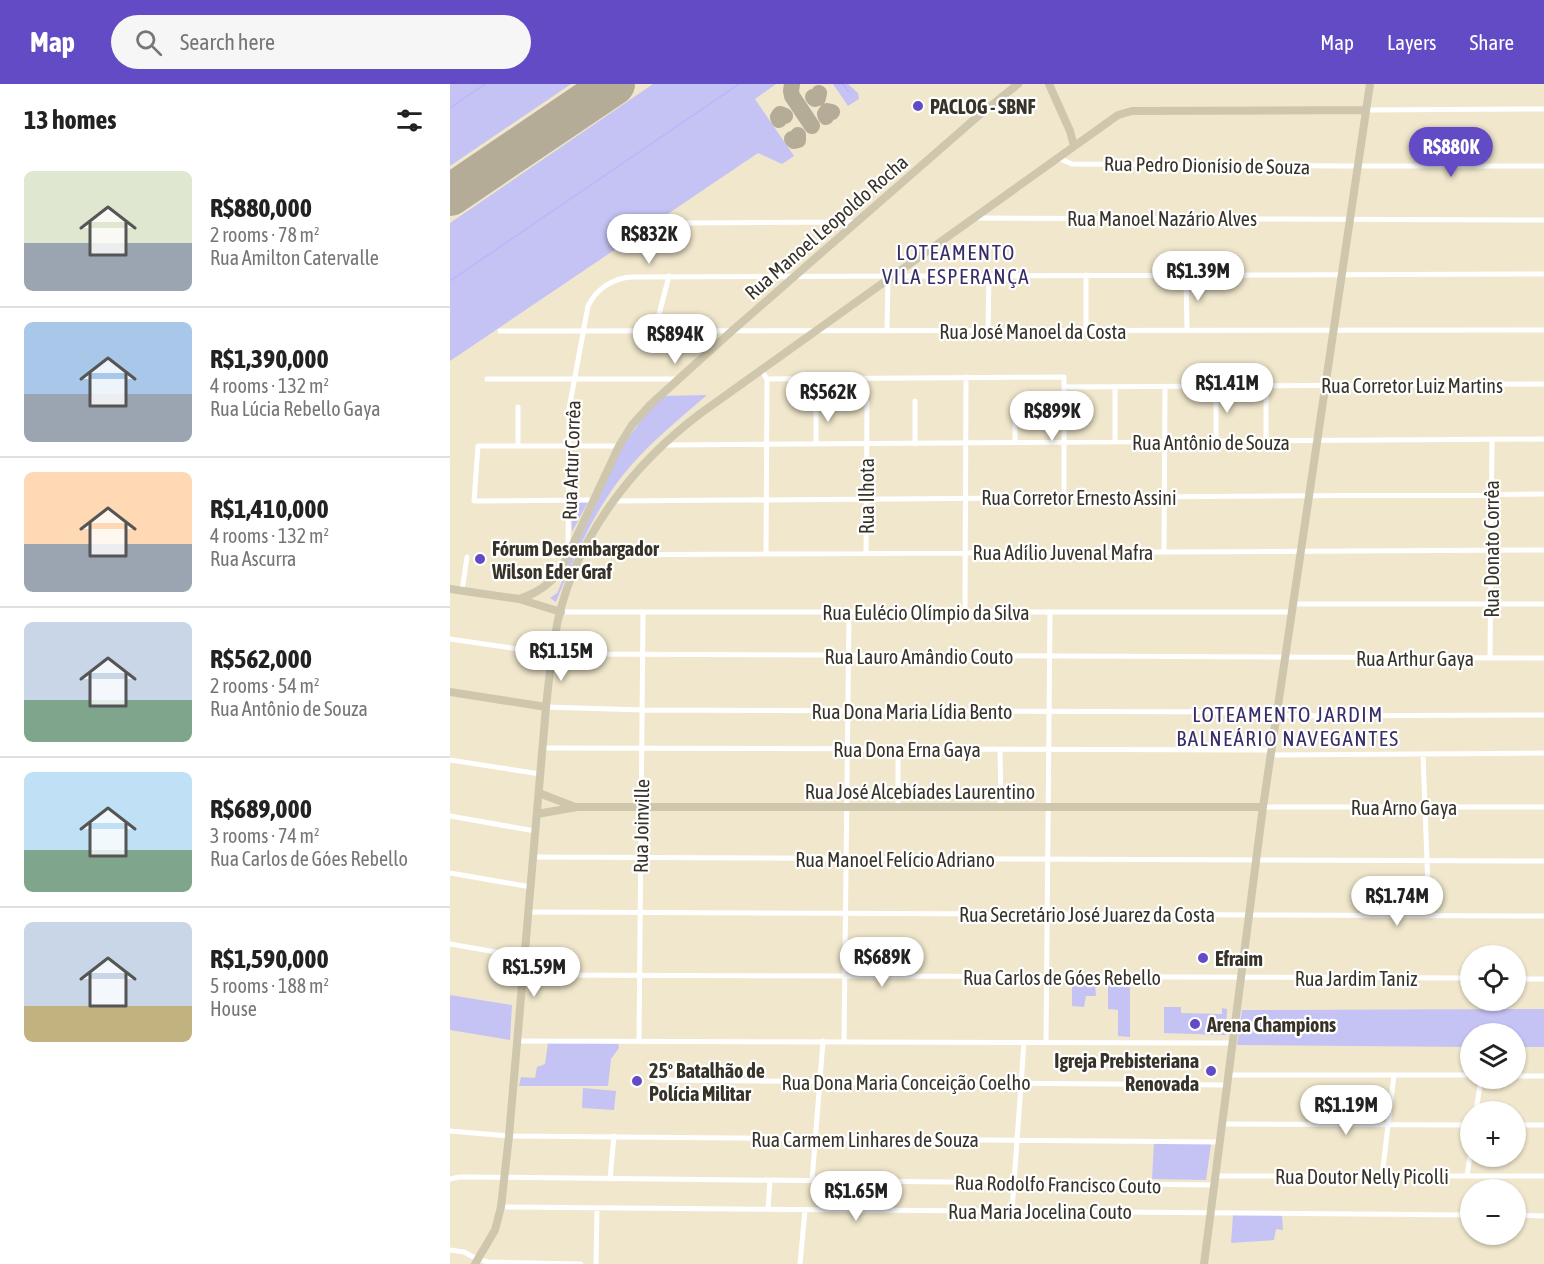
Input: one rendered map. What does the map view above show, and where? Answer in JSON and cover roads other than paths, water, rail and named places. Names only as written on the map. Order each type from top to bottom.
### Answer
[{"type":"main road","name":"Rua Manoel Leopoldo Rocha","points":[[519,599],[544,587],[561,570],[619,446],[651,404],[977,117],[1018,84]]},
{"type":"main road","points":[[1049,84],[1070,131],[1074,146]]},
{"type":"main road","points":[[1204,1264],[1263,807],[1370,84]]},
{"type":"main road","points":[[476,1262],[495,1230],[505,1178],[552,654],[564,599],[594,531],[614,501],[661,445],[687,423],[1118,115],[1132,111],[1365,110]]},
{"type":"main road","points":[[450,589],[519,599],[561,612]]},
{"type":"main road","points":[[450,692],[546,707]]},
{"type":"main road","name":"Rua José Alcebíades Laurentino","points":[[539,793],[577,807]]},
{"type":"main road","name":"Rua José Alcebíades Laurentino","points":[[537,814],[577,807],[1263,807]]},
{"type":"street","points":[[1365,110],[1544,110]]},
{"type":"street","name":"Rua Pedro Dionísio de Souza","points":[[1058,158],[1072,164],[1544,166]]},
{"type":"street","name":"Rua Manoel Nazário Alves","points":[[974,218],[1544,220]]},
{"type":"street","points":[[684,222],[857,222]]},
{"type":"street","name":"Rua Artur Corrêa","points":[[568,555],[569,409],[586,314],[590,301],[609,283],[623,277],[1544,274]]},
{"type":"street","points":[[1086,275],[1086,331]]},
{"type":"street","points":[[1186,275],[1187,330]]},
{"type":"street","points":[[655,330],[669,276]]},
{"type":"street","points":[[988,276],[988,331]]},
{"type":"street","points":[[887,330],[891,277]]},
{"type":"street","name":"Rua José Manoel da Costa","points":[[500,331],[1544,330]]},
{"type":"street","points":[[761,370],[767,379],[766,554]]},
{"type":"street","points":[[767,379],[1064,377],[1064,497]]},
{"type":"street","points":[[966,378],[966,612]]},
{"type":"street","points":[[488,379],[680,379]]},
{"type":"street","name":"Rua Corretor Luiz Martins","points":[[1064,387],[1544,384]]},
{"type":"street","points":[[1216,386],[1216,442]]},
{"type":"street","points":[[1266,386],[1266,441]]},
{"type":"street","points":[[1115,387],[1115,442]]},
{"type":"street","points":[[1164,552],[1165,387]]},
{"type":"street","points":[[816,401],[816,444]]},
{"type":"street","points":[[915,401],[915,444]]},
{"type":"street","points":[[1015,401],[1015,443]]},
{"type":"street","name":"Rua Ilhota","points":[[866,554],[867,402]]},
{"type":"street","points":[[518,407],[518,446]]},
{"type":"street","name":"Rua Donato Corrêa","points":[[1490,658],[1492,440]]},
{"type":"street","name":"Rua Antônio de Souza","points":[[661,445],[1544,440]]},
{"type":"street","points":[[593,500],[474,501],[478,446],[619,446]]},
{"type":"street","name":"Rua Corretor Ernesto Assini","points":[[614,501],[1544,494]]},
{"type":"street","name":"Rua Adílio Juvenal Mafra","points":[[582,555],[1544,550]]},
{"type":"street","points":[[542,555],[568,555]]},
{"type":"street","points":[[462,591],[466,557]]},
{"type":"street","name":"Rua Eulécio Olímpio da Silva","points":[[561,612],[1050,612],[1544,604]]},
{"type":"street","name":"Rua Joinville","points":[[639,1041],[643,612]]},
{"type":"street","points":[[844,1042],[849,612]]},
{"type":"street","points":[[1046,1042],[1050,612]]},
{"type":"street","name":"Rua Lauro Amândio Couto","points":[[450,639],[552,654],[1286,657]]},
{"type":"street","name":"Rua Arthur Gaya","points":[[1286,657],[1544,658]]},
{"type":"street","name":"Rua Dona Maria Lídia Bento","points":[[546,707],[642,710],[1268,712],[1290,716],[1544,715]]},
{"type":"street","name":"Rua Dona Erna Gaya","points":[[542,748],[1544,753]]},
{"type":"street","points":[[898,749],[898,807]]},
{"type":"street","points":[[1000,749],[1001,807]]},
{"type":"street","points":[[1424,754],[1429,915]]},
{"type":"street","points":[[450,760],[540,774]]},
{"type":"street","name":"Rua Arno Gaya","points":[[1263,807],[1544,807]]},
{"type":"street","points":[[450,816],[535,831]]},
{"type":"street","name":"Rua Manoel Felício Adriano","points":[[533,858],[1544,861]]},
{"type":"street","points":[[450,873],[531,887]]},
{"type":"street","name":"Rua Secretário José Juarez da Costa","points":[[528,912],[1544,916]]},
{"type":"street","points":[[450,944],[525,957]]},
{"type":"street","name":"Rua Carlos de Góes Rebello","points":[[523,975],[1242,978]]},
{"type":"street","name":"Rua Jardim Taniz","points":[[1242,978],[1460,978]]},
{"type":"street","points":[[1526,979],[1544,979]]},
{"type":"street","points":[[517,1041],[1233,1043]]},
{"type":"street","points":[[812,1181],[823,1041]]},
{"type":"street","points":[[1012,1211],[1024,1042]]},
{"type":"street","points":[[1229,1075],[1460,1076]]},
{"type":"street","points":[[1382,1176],[1394,1075]]},
{"type":"street","points":[[1526,1076],[1544,1076]]},
{"type":"street","name":"Rua Dona Maria Conceição Coelho","points":[[656,1080],[1228,1085]]},
{"type":"street","points":[[1222,1124],[1460,1125]]},
{"type":"street","points":[[1526,1125],[1544,1125]]},
{"type":"street","name":"Rua Carmem Linhares de Souza","points":[[450,1131],[509,1136],[1220,1142]]},
{"type":"street","points":[[610,1179],[614,1136]]},
{"type":"street","points":[[1467,1176],[1468,1167]]},
{"type":"street","name":"Rua Doutor Nelly Picolli","points":[[1216,1176],[1544,1176]]},
{"type":"street","name":"Rua Rodolfo Francisco Couto","points":[[450,1179],[459,1177],[1215,1185]]},
{"type":"street","points":[[768,1209],[770,1181]]},
{"type":"street","name":"Rua Maria Jocelina Couto","points":[[501,1207],[1460,1215]]},
{"type":"street","points":[[596,1264],[597,1208]]},
{"type":"street","points":[[800,1264],[805,1209]]},
{"type":"street","points":[[1526,1215],[1544,1216]]},
{"type":"street","points":[[450,1250],[464,1252],[476,1262],[581,1264]]},
{"type":"waterway","points":[[450,108],[485,84]]},
{"type":"waterway","points":[[450,281],[739,84]]},
{"type":"waterway","points":[[843,84],[848,91]]},
{"type":"place","name":"PACLOG - SBNF","points":[[918,106]]},
{"type":"place","name":"Fórum Desembargador Wilson Eder Graf","points":[[480,559]]},
{"type":"place","name":"Efraim","points":[[1203,958]]},
{"type":"place","name":"Arena Champions","points":[[1195,1024]]},
{"type":"place","name":"Igreja Prebisteriana Renovada","points":[[1211,1071]]},
{"type":"place","name":"25º Batalhão de Polícia Militar","points":[[637,1081]]},
{"type":"district","name":"LOTEAMENTO VILA ESPERANÇA","points":[[956,264]]},
{"type":"district","name":"LOTEAMENTO JARDIM BALNEÁRIO NAVEGANTES","points":[[1288,726]]}]
